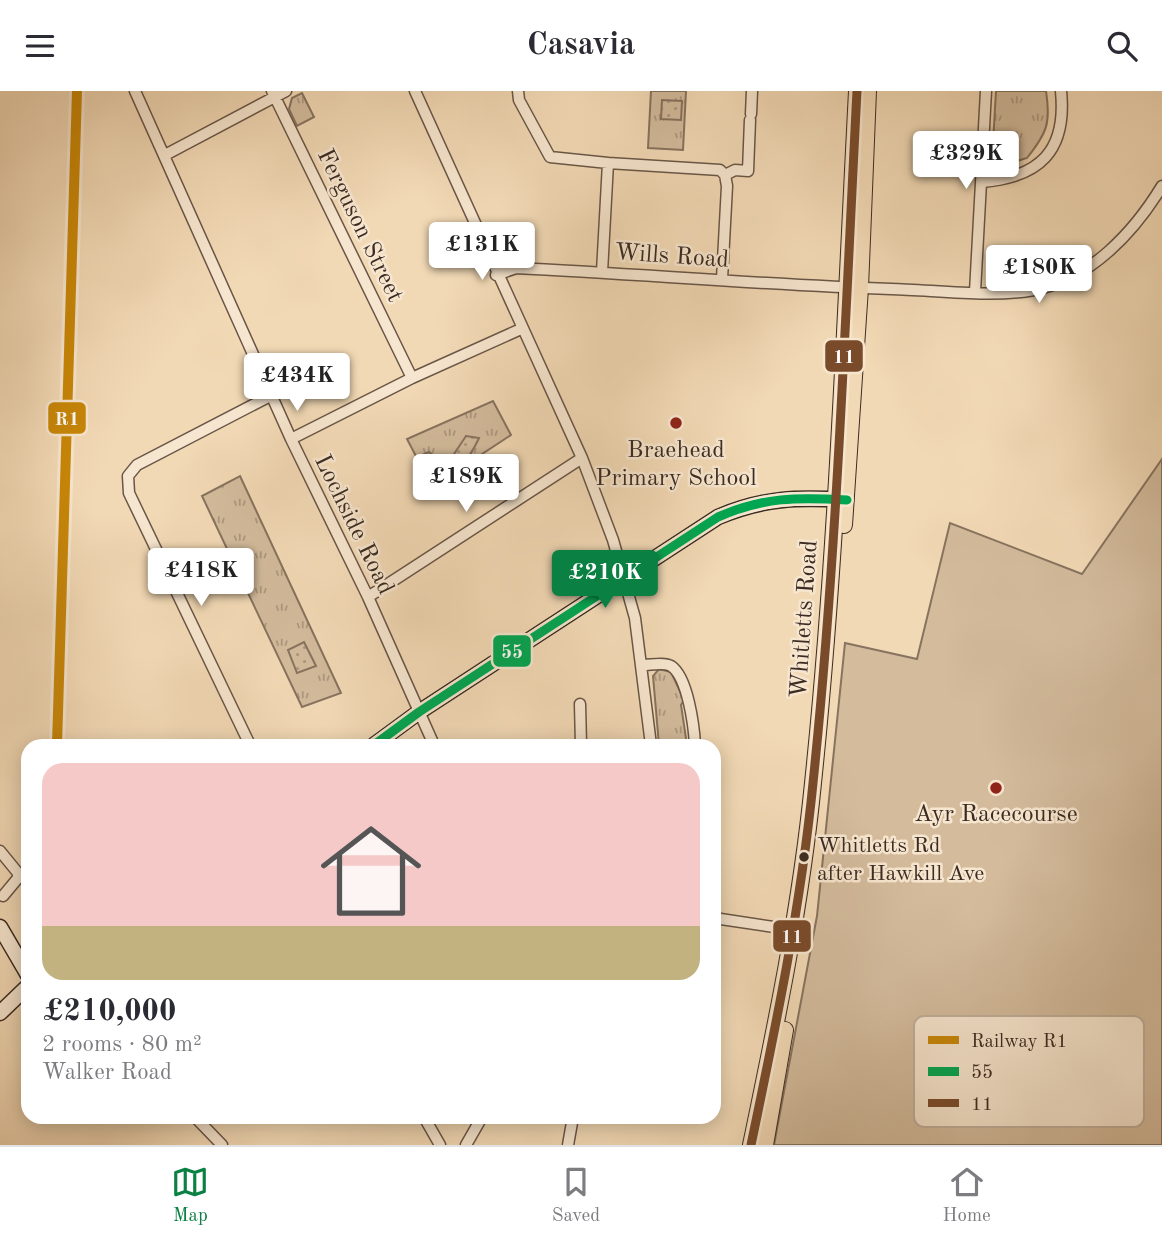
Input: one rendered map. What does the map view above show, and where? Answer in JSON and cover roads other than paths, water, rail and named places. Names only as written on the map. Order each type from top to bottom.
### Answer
[{"type":"main road","name":"Whitletts Road","points":[[853,288],[857,91]]},
{"type":"main road","name":"Whitletts Road","points":[[765,1145],[805,932],[841,500],[868,91]]},
{"type":"main road","name":"Whitletts Road","points":[[751,1145],[794,930],[813,783],[841,500]]},
{"type":"street","name":"Lochside Road","points":[[135,91],[291,439],[368,597],[431,739]]},
{"type":"street","points":[[165,155],[274,94],[286,91]]},
{"type":"street","points":[[415,91],[449,161],[496,275],[582,458],[625,576],[643,665],[650,739]]},
{"type":"street","points":[[518,91],[524,110],[550,157],[711,168],[725,175]]},
{"type":"street","points":[[725,175],[735,170],[748,171],[752,91]]},
{"type":"street","points":[[975,292],[986,91]]},
{"type":"street","points":[[982,182],[1011,180],[1034,169],[1048,154],[1058,134],[1062,110],[1060,91]]},
{"type":"street","name":"Ferguson Street","points":[[274,94],[412,378]]},
{"type":"street","points":[[603,272],[608,163]]},
{"type":"street","points":[[722,279],[725,175]]},
{"type":"street","name":"Wills Road","points":[[496,275],[516,268],[853,288],[975,292],[1035,290],[1080,272],[1121,242],[1144,217],[1162,186]]},
{"type":"street","points":[[291,439],[412,378],[522,329]]},
{"type":"street","points":[[247,739],[129,493],[128,476],[138,465],[272,395]]},
{"type":"street","points":[[368,597],[582,458]]},
{"type":"street","points":[[382,739],[419,712],[718,516],[751,503],[781,498],[841,500]]},
{"type":"street","points":[[643,665],[666,664],[677,673],[694,724],[695,739]]},
{"type":"street","points":[[580,704],[581,739]]},
{"type":"street","points":[[0,851],[13,865],[18,879],[3,896]]},
{"type":"street","points":[[721,919],[794,930]]},
{"type":"street","points":[[0,927],[21,963]]},
{"type":"street","points":[[0,1013],[21,993]]},
{"type":"street","points":[[202,1124],[222,1145]]},
{"type":"street","points":[[428,1124],[440,1145]]},
{"type":"street","points":[[466,1145],[478,1124]]},
{"type":"street","points":[[568,1145],[572,1124]]},
{"type":"rail line","name":"R1","points":[[57,739],[77,91]]},
{"type":"place","name":"Braehead Primary School","points":[[676,423]]},
{"type":"place","name":"Ayr Racecourse","points":[[996,788]]},
{"type":"place","name":"Whitletts Rd after Hawkill Ave","points":[[804,857]]}]
